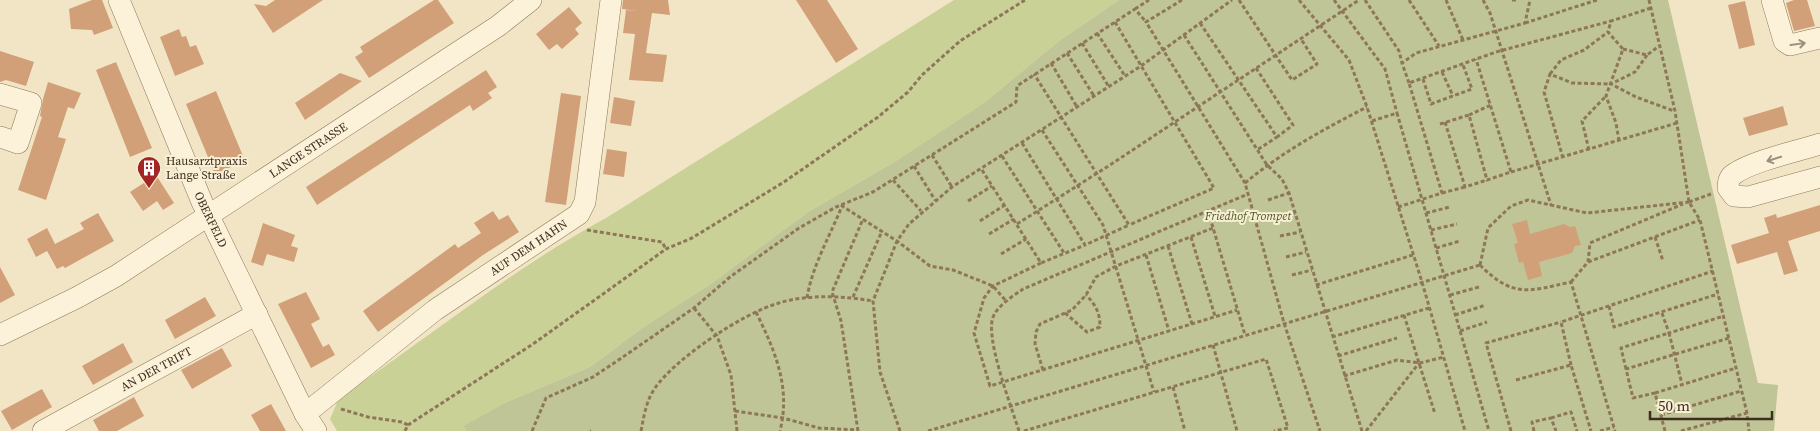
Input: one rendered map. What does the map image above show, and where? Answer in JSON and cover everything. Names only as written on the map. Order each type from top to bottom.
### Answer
[{"type":"street","name":"OBERFELD","points":[[118,0],[209,216],[309,425]]},
{"type":"street","name":"LANGE STRASSE","points":[[0,334],[60,306],[116,276],[498,26],[531,0]]},
{"type":"street","name":"AUF DEM HAHN","points":[[309,425],[326,397],[436,310],[579,214],[585,202],[611,0]]},
{"type":"street","points":[[1772,0],[1784,41],[1790,45],[1800,45],[1820,38]]},
{"type":"street","points":[[0,94],[31,103],[18,143],[0,137]]},
{"type":"street","points":[[1820,144],[1747,167],[1730,178],[1728,188],[1734,196],[1748,197],[1820,177]]},
{"type":"street","name":"AN DER TRIFT","points":[[52,429],[257,314]]},
{"type":"path","points":[[405,431],[408,425],[533,344],[666,249],[692,238],[784,182],[878,117],[908,92],[922,75],[960,41],[1025,0]]},
{"type":"path","points":[[532,431],[546,398],[593,377],[694,308],[730,278],[799,228],[873,192],[1016,102],[1017,86],[1149,0]]},
{"type":"path","points":[[1146,22],[1182,0]]},
{"type":"path","points":[[900,431],[880,372],[873,301],[897,241],[921,211],[952,187],[982,170],[1164,50],[1232,0]]},
{"type":"path","points":[[1239,0],[1292,80],[1317,64],[1301,39]]},
{"type":"path","points":[[1299,0],[1349,60],[1367,106],[1414,255],[1465,431]]},
{"type":"path","points":[[1334,0],[1385,69],[1489,431]]},
{"type":"path","points":[[1017,224],[1037,213],[1359,0]]},
{"type":"path","points":[[1365,0],[1399,51],[1442,193]]},
{"type":"path","points":[[1408,0],[1439,46]]},
{"type":"path","points":[[1446,0],[1463,40]]},
{"type":"path","points":[[1483,0],[1495,30],[1551,206]]},
{"type":"path","points":[[1512,0],[1518,0]]},
{"type":"path","points":[[1525,23],[1530,0]]},
{"type":"path","points":[[1402,63],[1416,53],[1525,23],[1597,0]]},
{"type":"path","points":[[1649,0],[1675,111],[1689,202],[1700,220],[1747,412],[1749,431]]},
{"type":"path","points":[[1409,83],[1496,52],[1502,52],[1651,8]]},
{"type":"path","points":[[1135,9],[1164,50],[1245,183],[1284,323],[1320,431]]},
{"type":"path","points":[[1563,158],[1544,92],[1545,84],[1561,60],[1584,50],[1608,32],[1611,21]]},
{"type":"path","points":[[1115,22],[1214,188],[1106,234],[993,286],[984,298],[974,333],[990,386],[1237,310]]},
{"type":"path","points":[[1200,23],[1277,137]]},
{"type":"path","points":[[1608,32],[1623,49],[1647,55]]},
{"type":"path","points":[[1097,34],[1125,76]]},
{"type":"path","points":[[1184,35],[1257,150],[1267,165],[1282,179],[1289,193],[1362,431]]},
{"type":"path","points":[[1082,43],[1109,86]]},
{"type":"path","points":[[1611,84],[1635,72],[1647,55],[1660,46]]},
{"type":"path","points":[[1589,150],[1582,121],[1606,96],[1623,49]]},
{"type":"path","points":[[1066,53],[1094,96]]},
{"type":"path","points":[[1476,59],[1511,172]]},
{"type":"path","points":[[1051,63],[1078,107]]},
{"type":"path","points":[[1423,79],[1431,104],[1472,89],[1463,65]]},
{"type":"path","points":[[1256,68],[1293,125],[1257,150]]},
{"type":"path","points":[[1442,72],[1453,96]]},
{"type":"path","points":[[1034,74],[1129,225]]},
{"type":"path","points":[[1550,74],[1572,83],[1611,84],[1636,98],[1675,111]]},
{"type":"path","points":[[1606,96],[1616,123],[1619,141]]},
{"type":"path","points":[[1245,183],[1267,165],[1311,135],[1367,106]]},
{"type":"path","points":[[1440,124],[1492,106]]},
{"type":"path","points":[[1372,121],[1397,113]]},
{"type":"path","points":[[1469,115],[1487,180]]},
{"type":"path","points":[[1445,122],[1465,187]]},
{"type":"path","points":[[1398,207],[1677,123]]},
{"type":"path","points":[[1042,130],[1103,225],[1154,392]]},
{"type":"path","points":[[1022,144],[1085,245]]},
{"type":"path","points":[[932,155],[952,187]]},
{"type":"path","points":[[1002,156],[1064,253]]},
{"type":"path","points":[[914,166],[935,200]]},
{"type":"path","points":[[982,170],[1041,263]]},
{"type":"path","points":[[893,180],[921,211]]},
{"type":"path","points":[[968,201],[992,186]]},
{"type":"path","points":[[1588,262],[1590,243],[1728,188]]},
{"type":"path","points":[[1268,200],[1289,193]]},
{"type":"path","points":[[1019,431],[1003,382],[991,333],[993,316],[1006,301],[1022,289],[1248,194]]},
{"type":"path","points":[[1480,265],[1488,228],[1511,206],[1528,200],[1587,213],[1689,202]]},
{"type":"path","points":[[980,221],[1005,205]]},
{"type":"path","points":[[842,206],[897,241],[930,266],[953,270],[993,286],[1006,301]]},
{"type":"path","points":[[807,298],[811,275],[825,249],[842,206]]},
{"type":"path","points":[[1426,213],[1450,207]]},
{"type":"path","points":[[1208,210],[1245,335]]},
{"type":"path","points":[[1274,219],[1294,213]]},
{"type":"path","points":[[735,411],[783,418],[819,428],[858,430],[841,320],[832,292],[863,219]]},
{"type":"path","points":[[989,234],[1014,219]]},
{"type":"path","points":[[572,220],[578,229],[662,242],[666,249]]},
{"type":"path","points":[[1480,265],[1493,278],[1513,290],[1532,290],[1571,282],[1588,262],[1700,220]]},
{"type":"path","points":[[1431,230],[1457,224]]},
{"type":"path","points":[[1043,370],[1035,344],[1036,332],[1040,324],[1072,310],[1086,295],[1096,277],[1116,266],[1213,228]]},
{"type":"path","points":[[853,298],[882,231]]},
{"type":"path","points":[[1280,236],[1300,232]]},
{"type":"path","points":[[1655,237],[1663,261]]},
{"type":"path","points":[[1191,238],[1215,316]]},
{"type":"path","points":[[1001,254],[1026,239]]},
{"type":"path","points":[[1436,248],[1460,241]]},
{"type":"path","points":[[1168,246],[1192,324]]},
{"type":"path","points":[[1286,257],[1306,252]]},
{"type":"path","points":[[1146,255],[1169,331]]},
{"type":"path","points":[[1316,285],[1414,255]]},
{"type":"path","points":[[928,431],[1480,265]]},
{"type":"path","points":[[1292,276],[1312,270]]},
{"type":"path","points":[[1511,431],[1486,343],[1561,322],[1713,271]]},
{"type":"path","points":[[1571,282],[1582,314],[1614,429],[1600,431]]},
{"type":"path","points":[[1450,295],[1479,287]]},
{"type":"path","points":[[1609,306],[1614,327],[1718,294]]},
{"type":"path","points":[[1065,313],[1087,332],[1100,327],[1100,317],[1095,304],[1086,295]]},
{"type":"path","points":[[641,431],[647,403],[655,388],[673,368],[717,336],[756,312],[779,302],[807,298],[853,298],[873,301]]},
{"type":"path","points":[[1456,315],[1486,305]]},
{"type":"path","points":[[694,308],[717,336],[731,375],[737,431]]},
{"type":"path","points":[[1332,337],[1429,308]]},
{"type":"path","points":[[756,312],[775,352],[784,388],[783,418],[780,431]]},
{"type":"path","points":[[1662,312],[1682,384]]},
{"type":"path","points":[[1404,315],[1435,414]]},
{"type":"path","points":[[1724,316],[1622,348],[1626,369],[1633,398],[1736,368]]},
{"type":"path","points":[[1460,331],[1487,322]]},
{"type":"path","points":[[1561,322],[1571,365],[1591,431]]},
{"type":"path","points":[[1338,356],[1397,338]]},
{"type":"path","points":[[1626,369],[1729,338]]},
{"type":"path","points":[[1213,345],[1238,431]]},
{"type":"path","points":[[1344,376],[1397,360],[1420,363],[1444,357]]},
{"type":"path","points":[[1024,431],[1266,359],[1288,428],[1274,431]]},
{"type":"path","points":[[1366,431],[1420,363]]},
{"type":"path","points":[[1516,380],[1571,365]]},
{"type":"path","points":[[1173,387],[1185,431]]},
{"type":"path","points":[[1661,415],[1742,391]]},
{"type":"path","points":[[1654,393],[1665,431]]},
{"type":"path","points":[[326,397],[334,406],[368,417],[402,422],[408,425]]},
{"type":"path","points":[[1534,431],[1532,422],[1571,412],[1577,431]]},
{"type":"path","points":[[1682,431],[1747,412]]},
{"type":"path","points":[[1552,418],[1556,431]]},
{"type":"path","points":[[1041,426],[1042,431]]},
{"type":"green space","points":[[954,0],[1119,0],[1059,41],[985,102],[896,161],[808,212],[709,285],[642,328],[590,367],[509,401],[468,431],[337,431],[330,419],[339,398],[471,305],[537,259],[606,218]]},
{"type":"green space","name":"Friedhof Trompet","points":[[1119,0],[1668,0],[1758,383],[1778,385],[1774,431],[467,431],[464,426],[509,401],[590,367],[642,328],[709,285],[808,212],[896,161],[985,102],[1059,41]]},
{"type":"building","points":[[92,0],[102,0],[113,28],[94,35],[92,30],[71,29],[69,9]]},
{"type":"building","points":[[275,0],[323,0],[273,33],[254,4],[266,6]]},
{"type":"building","points":[[434,0],[438,0],[454,23],[369,78],[355,57],[363,52],[360,47]]},
{"type":"building","points":[[623,0],[668,0],[670,15],[652,13],[646,53],[667,55],[663,82],[629,80],[635,34],[623,33],[626,10],[637,11],[622,9]]},
{"type":"building","points":[[796,0],[827,0],[858,49],[836,63]]},
{"type":"building","points":[[1794,0],[1807,0],[1815,26],[1794,31],[1786,3]]},
{"type":"building","points":[[1745,1],[1755,45],[1739,49],[1728,5]]},
{"type":"building","points":[[569,7],[582,23],[575,29],[579,34],[562,49],[557,44],[549,50],[536,34]]},
{"type":"building","points":[[179,29],[182,37],[186,36],[190,47],[196,45],[204,64],[175,76],[160,37]]},
{"type":"building","points":[[0,51],[34,62],[26,86],[6,80],[0,82]]},
{"type":"building","points":[[116,62],[152,148],[130,157],[96,70]]},
{"type":"building","points":[[486,70],[497,87],[488,93],[492,98],[473,111],[470,105],[317,205],[306,187]]},
{"type":"building","points":[[340,73],[362,81],[305,120],[295,103]]},
{"type":"building","points":[[48,82],[81,93],[74,109],[68,107],[58,137],[66,139],[46,200],[18,190],[42,117],[40,116]]},
{"type":"building","points":[[216,91],[245,161],[215,174],[186,104]]},
{"type":"building","points":[[561,93],[581,96],[566,205],[545,202]]},
{"type":"building","points":[[614,97],[635,101],[631,126],[610,123]]},
{"type":"building","points":[[1783,106],[1788,125],[1749,136],[1743,118]]},
{"type":"building","points":[[607,149],[627,152],[624,177],[603,174]]},
{"type":"building","name":"Hausarztpraxis Lange Straße","points":[[156,175],[174,203],[163,210],[157,201],[143,211],[130,192]]},
{"type":"building","points":[[1820,205],[1820,231],[1788,241],[1798,271],[1784,275],[1777,252],[1737,264],[1731,245],[1769,233],[1764,218],[1776,214],[1777,218]]},
{"type":"building","points":[[493,211],[499,220],[508,215],[519,232],[483,255],[378,332],[363,311],[455,244],[458,248],[481,233],[474,223]]},
{"type":"building","points":[[98,213],[114,241],[65,268],[63,266],[57,269],[47,251],[36,257],[27,239],[47,228],[55,244],[84,229],[80,223]]},
{"type":"building","points":[[1527,220],[1530,234],[1564,224],[1570,227],[1575,226],[1581,245],[1575,246],[1572,253],[1539,262],[1542,276],[1528,280],[1523,262],[1519,263],[1514,244],[1518,243],[1512,224]]},
{"type":"building","points":[[263,223],[295,235],[291,246],[298,248],[294,262],[267,254],[263,266],[251,262]]},
{"type":"building","points":[[0,267],[15,295],[0,303]]},
{"type":"building","points":[[306,292],[320,319],[311,324],[323,347],[329,344],[335,355],[311,368],[278,304]]},
{"type":"building","points":[[205,297],[216,316],[175,339],[165,320]]},
{"type":"building","points":[[123,343],[133,362],[93,385],[82,366]]},
{"type":"building","points":[[222,348],[232,366],[192,389],[181,370]]},
{"type":"building","points":[[42,389],[52,407],[12,430],[1,411]]},
{"type":"building","points":[[134,397],[144,416],[117,431],[99,431],[93,420]]},
{"type":"building","points":[[271,404],[286,431],[260,431],[251,415]]},
{"type":"place","name":"Hausarztpraxis Lange Straße","points":[[149,189]]}]
